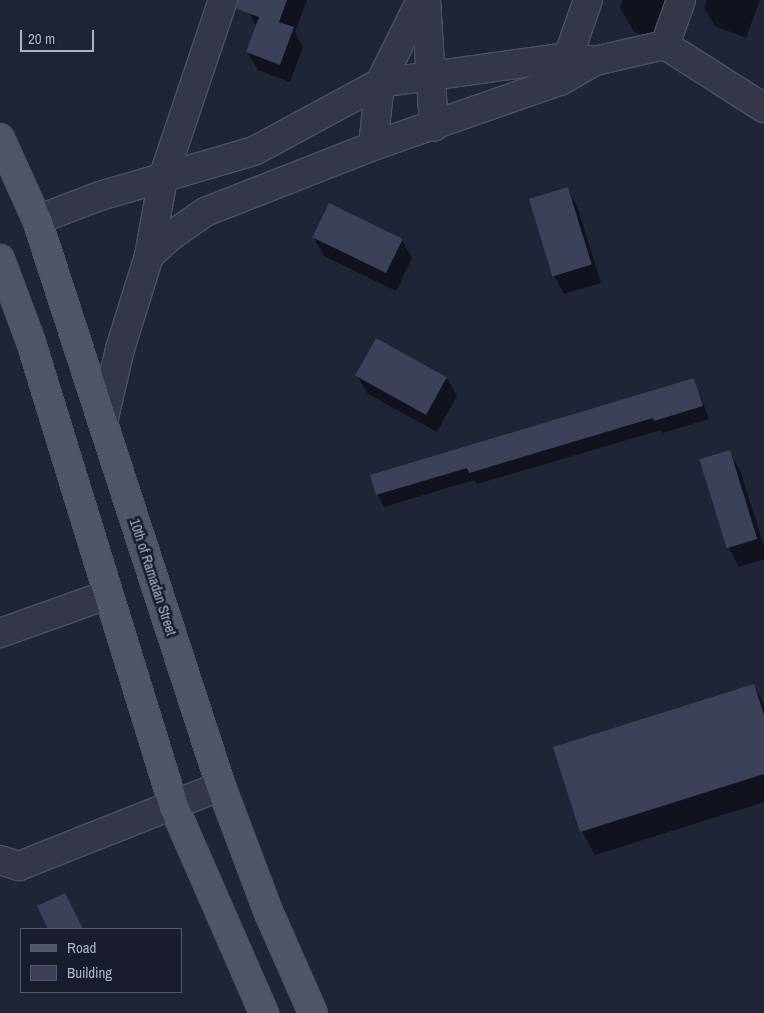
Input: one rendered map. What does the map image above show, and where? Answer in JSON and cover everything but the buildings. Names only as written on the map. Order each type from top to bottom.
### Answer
[{"type":"main road","name":"10th of Ramadan Street","points":[[0,138],[37,220],[221,786],[268,911],[312,1013]]},
{"type":"main road","points":[[0,259],[31,342],[106,595],[174,807],[264,1013]]},
{"type":"street","points":[[103,422],[120,349],[149,256],[163,178],[223,0]]},
{"type":"street","points":[[373,146],[380,83],[420,0]]},
{"type":"street","points":[[426,0],[434,127]]},
{"type":"street","points":[[564,69],[588,0]]},
{"type":"street","points":[[665,45],[681,0]]},
{"type":"street","points":[[149,256],[168,238],[205,212],[373,146],[434,127],[564,69],[595,61],[665,45],[764,108]]},
{"type":"street","points":[[37,220],[100,196],[254,151],[380,83],[430,75],[564,69]]},
{"type":"street","points":[[0,633],[106,595]]},
{"type":"street","points":[[0,860],[19,866],[174,807],[221,786]]}]
